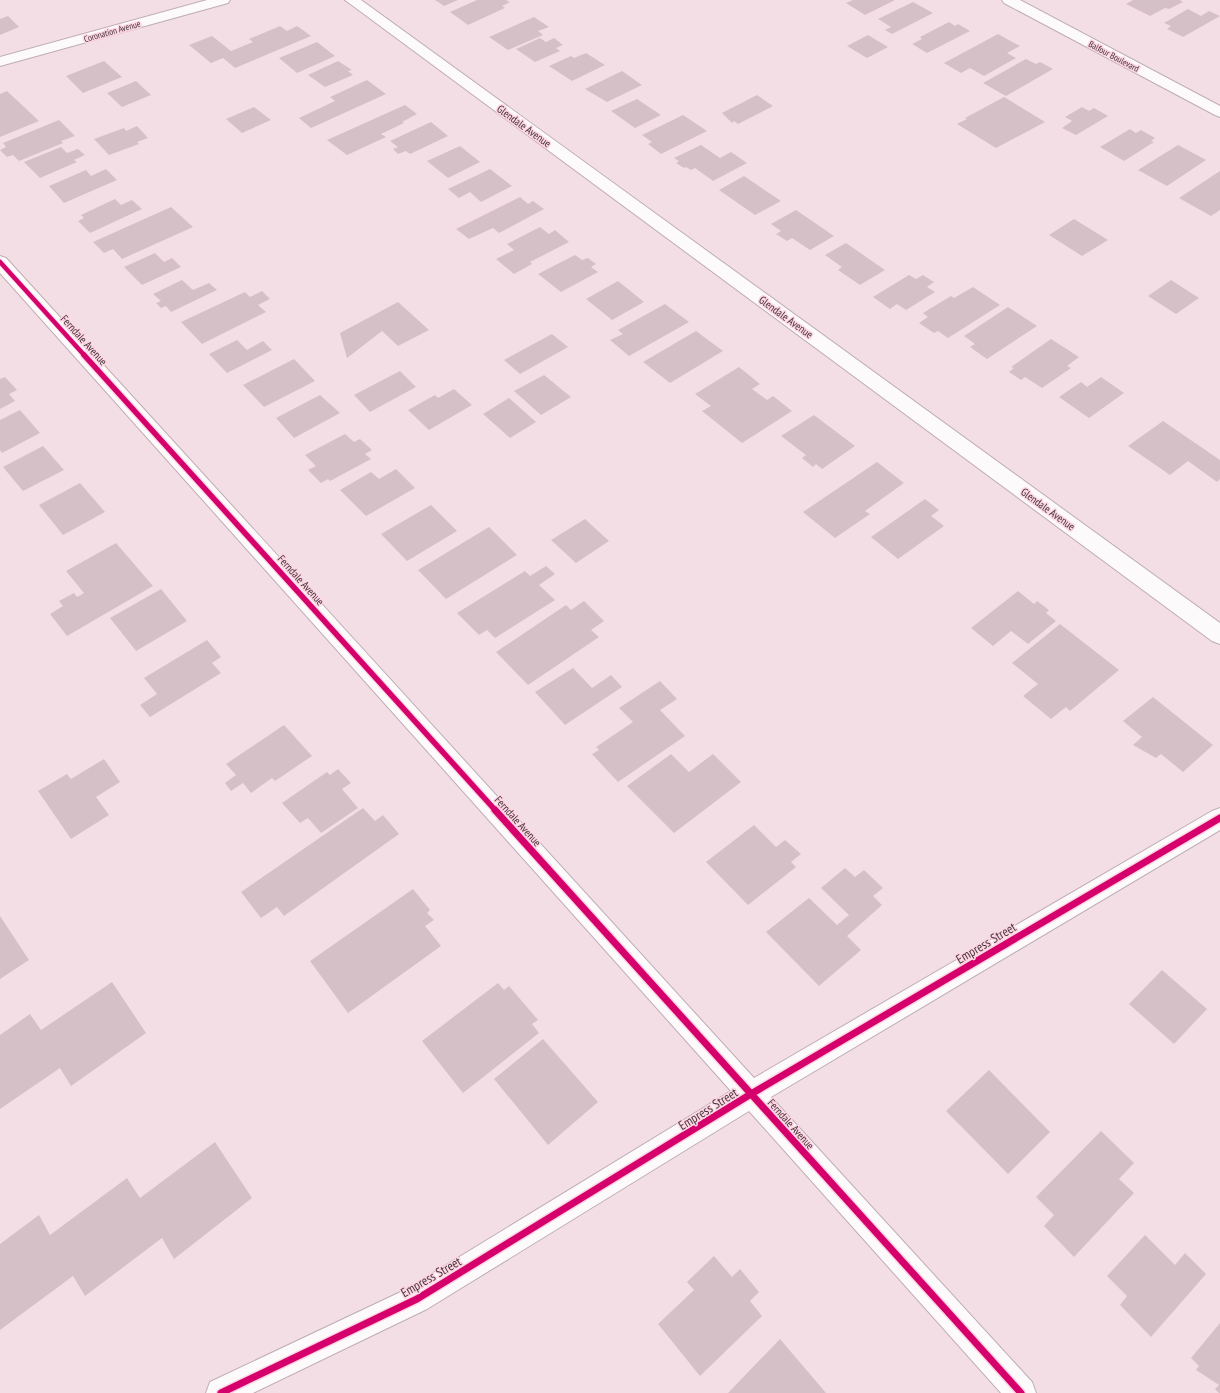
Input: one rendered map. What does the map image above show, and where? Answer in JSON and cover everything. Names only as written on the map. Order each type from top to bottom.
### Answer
[{"type":"street","name":"Coronation Avenue","points":[[0,62],[223,0]]},
{"type":"street","name":"Glendale Avenue","points":[[352,0],[1220,635]]},
{"type":"street","name":"Balfour Boulevard","points":[[1009,0],[1220,112]]},
{"type":"street","name":"Ferndale Avenue","points":[[0,262],[1021,1393]]},
{"type":"street","name":"Empress Street","points":[[221,1393],[417,1300],[751,1094],[1220,818]]},
{"type":"building","points":[[435,0],[458,0],[444,6]]},
{"type":"building","points":[[477,0],[506,0],[510,2],[502,6],[505,8],[468,25],[450,12]]},
{"type":"building","points":[[853,0],[895,0],[865,15],[846,3]]},
{"type":"building","points":[[1133,0],[1180,0],[1183,2],[1169,9],[1165,8],[1150,16],[1126,4]]},
{"type":"building","points":[[913,2],[933,13],[892,34],[885,30],[891,27],[878,19]]},
{"type":"building","points":[[1188,9],[1201,16],[1209,11],[1220,16],[1183,37],[1167,29],[1171,26],[1164,23]]},
{"type":"building","points":[[8,16],[19,27],[0,35],[0,19]]},
{"type":"building","points":[[534,17],[549,27],[538,31],[543,35],[508,50],[489,37]]},
{"type":"building","points":[[949,22],[955,26],[958,24],[970,31],[927,53],[912,44],[922,39],[920,37]]},
{"type":"building","points":[[280,26],[287,31],[297,26],[311,36],[235,68],[223,58],[211,63],[189,45],[212,36],[231,51],[253,42],[249,39]]},
{"type":"building","points":[[998,34],[1020,46],[1007,53],[1016,58],[984,76],[970,68],[961,73],[944,63]]},
{"type":"building","points":[[868,35],[888,47],[867,58],[847,46]]},
{"type":"building","points":[[540,38],[546,42],[554,38],[563,45],[556,48],[560,51],[535,62],[516,49]]},
{"type":"building","points":[[317,42],[335,56],[297,73],[279,58]]},
{"type":"building","points":[[586,53],[605,65],[572,81],[549,66],[571,56],[574,58]]},
{"type":"building","points":[[1026,59],[1036,64],[1040,62],[1053,69],[1006,96],[983,83]]},
{"type":"building","points":[[104,61],[122,77],[83,93],[66,76]]},
{"type":"building","points":[[338,61],[352,70],[348,71],[353,75],[325,87],[308,75]]},
{"type":"building","points":[[622,71],[642,85],[607,102],[585,89]]},
{"type":"building","points":[[367,80],[386,94],[311,128],[299,118],[335,101],[330,97]]},
{"type":"building","points":[[136,81],[151,95],[122,107],[107,93]]},
{"type":"building","points":[[7,91],[39,121],[0,137],[0,94]]},
{"type":"building","points":[[757,95],[773,106],[738,124],[734,121],[732,123],[722,113]]},
{"type":"building","points":[[1004,97],[1045,122],[996,148],[957,124],[967,119],[965,118]]},
{"type":"building","points":[[637,99],[661,115],[635,128],[611,111]]},
{"type":"building","points":[[405,105],[417,114],[402,122],[404,123],[381,134],[386,137],[347,155],[327,140]]},
{"type":"building","points":[[254,107],[271,120],[242,133],[226,119]]},
{"type":"building","points":[[1082,107],[1089,111],[1094,108],[1108,116],[1076,135],[1062,128],[1072,121],[1065,117]]},
{"type":"building","points":[[683,115],[707,131],[661,154],[648,144],[652,142],[642,135]]},
{"type":"building","points":[[59,120],[75,136],[61,141],[63,143],[19,161],[13,155],[7,157],[0,150],[6,147],[3,143]]},
{"type":"building","points":[[431,122],[448,136],[410,154],[406,151],[398,154],[393,149],[398,147],[390,141]]},
{"type":"building","points":[[137,126],[148,138],[137,142],[139,144],[109,155],[94,139],[124,128],[126,131]]},
{"type":"building","points":[[1130,129],[1136,133],[1141,130],[1155,138],[1151,141],[1154,142],[1124,161],[1100,147]]},
{"type":"building","points":[[701,145],[720,158],[731,152],[747,163],[713,181],[695,168],[691,170],[676,163],[679,161],[674,158]]},
{"type":"building","points":[[1178,145],[1206,160],[1167,186],[1138,170]]},
{"type":"building","points":[[460,146],[480,162],[448,178],[427,161]]},
{"type":"building","points":[[61,147],[67,153],[78,149],[85,155],[74,160],[77,162],[40,178],[24,162]]},
{"type":"building","points":[[106,169],[117,180],[64,203],[49,186],[86,170],[91,176]]},
{"type":"building","points":[[490,169],[512,186],[481,202],[470,192],[459,198],[448,189]]},
{"type":"building","points":[[1220,171],[1220,210],[1211,216],[1179,198]]},
{"type":"building","points":[[744,176],[781,201],[755,215],[719,190]]},
{"type":"building","points":[[520,197],[528,204],[533,201],[544,209],[499,233],[493,228],[469,239],[456,229]]},
{"type":"building","points":[[115,199],[121,205],[132,200],[142,209],[90,233],[78,221],[84,218],[81,215]]},
{"type":"building","points":[[171,207],[193,227],[122,259],[113,249],[104,253],[93,242]]},
{"type":"building","points":[[796,210],[834,236],[810,250],[792,238],[787,241],[776,234],[781,231],[771,224]]},
{"type":"building","points":[[1074,219],[1108,240],[1082,256],[1049,235]]},
{"type":"building","points":[[540,227],[549,234],[555,230],[569,242],[530,262],[532,264],[514,274],[496,259],[514,250],[507,244]]},
{"type":"building","points":[[846,243],[885,270],[860,285],[838,270],[842,267],[825,255]]},
{"type":"building","points":[[155,253],[164,262],[172,258],[181,267],[142,285],[124,267]]},
{"type":"building","points":[[575,255],[582,260],[588,258],[596,264],[591,267],[598,272],[561,292],[538,274]]},
{"type":"building","points":[[909,275],[916,279],[923,275],[934,282],[927,287],[935,292],[906,310],[897,304],[890,309],[873,297]]},
{"type":"building","points":[[182,280],[193,290],[209,283],[217,290],[171,312],[166,306],[161,308],[156,303],[161,301],[153,294]]},
{"type":"building","points":[[1171,280],[1199,298],[1176,314],[1148,296]]},
{"type":"building","points":[[618,281],[644,302],[612,320],[586,299]]},
{"type":"building","points":[[973,287],[1000,305],[948,338],[938,331],[934,333],[919,323],[928,317],[923,313],[951,296],[954,298]]},
{"type":"building","points":[[262,291],[270,299],[258,305],[266,312],[202,344],[181,322],[245,292],[250,297]]},
{"type":"building","points":[[398,302],[429,330],[398,346],[382,331],[347,358],[340,333]]},
{"type":"building","points":[[665,304],[689,322],[629,356],[610,340],[623,334],[618,330]]},
{"type":"building","points":[[1008,307],[1037,326],[987,359],[970,347],[975,344],[964,336]]},
{"type":"building","points":[[696,331],[723,351],[670,383],[643,362]]},
{"type":"building","points":[[552,334],[568,347],[520,374],[504,360]]},
{"type":"building","points":[[1051,339],[1079,357],[1067,366],[1071,368],[1042,388],[1025,377],[1021,380],[1009,372],[1014,368],[1011,367]]},
{"type":"building","points":[[237,340],[247,350],[263,341],[272,350],[227,373],[209,354]]},
{"type":"building","points":[[294,359],[315,381],[264,407],[243,385]]},
{"type":"building","points":[[739,367],[760,384],[752,389],[767,400],[773,396],[792,411],[742,443],[702,411],[711,406],[695,394]]},
{"type":"building","points":[[400,371],[416,387],[370,412],[354,395]]},
{"type":"building","points":[[544,375],[571,397],[541,415],[514,391]]},
{"type":"building","points":[[5,377],[17,390],[9,394],[15,401],[0,409],[0,379]]},
{"type":"building","points":[[1101,377],[1124,393],[1089,418],[1059,397],[1081,382],[1087,387]]},
{"type":"building","points":[[454,389],[472,405],[429,430],[408,410],[435,395],[438,398]]},
{"type":"building","points":[[320,395],[340,413],[294,438],[276,418]]},
{"type":"building","points":[[509,398],[536,422],[510,438],[483,414]]},
{"type":"building","points":[[20,410],[40,433],[2,453],[0,450],[0,420]]},
{"type":"building","points":[[814,415],[855,446],[822,469],[816,464],[813,467],[802,458],[806,455],[781,436]]},
{"type":"building","points":[[1163,421],[1220,460],[1220,479],[1217,482],[1188,461],[1170,475],[1128,446]]},
{"type":"building","points":[[345,434],[354,442],[360,439],[372,450],[365,454],[371,459],[330,481],[328,479],[321,483],[308,470],[316,466],[305,455]]},
{"type":"building","points":[[43,446],[64,470],[23,491],[3,467]]},
{"type":"building","points":[[877,462],[904,483],[865,511],[870,514],[835,538],[803,512]]},
{"type":"building","points":[[396,469],[415,488],[366,516],[340,490],[371,472],[379,479]]},
{"type":"building","points":[[80,483],[105,512],[63,535],[39,505]]},
{"type":"building","points":[[925,499],[939,510],[931,516],[944,526],[898,559],[871,537]]},
{"type":"building","points":[[431,505],[457,531],[407,561],[381,534]]},
{"type":"building","points":[[585,519],[609,541],[576,563],[551,540]]},
{"type":"building","points":[[489,527],[517,555],[446,599],[418,570]]},
{"type":"building","points":[[116,543],[153,586],[67,636],[50,614],[63,606],[59,601],[74,593],[77,597],[84,593],[66,571]]},
{"type":"building","points":[[546,566],[555,574],[539,585],[555,600],[495,638],[487,630],[479,635],[457,613],[525,571],[530,576]]},
{"type":"building","points":[[161,589],[187,621],[136,651],[110,618]]},
{"type":"building","points":[[1018,591],[1034,604],[1037,601],[1049,610],[1046,613],[1056,621],[1028,644],[1011,631],[993,646],[971,628]]},
{"type":"building","points":[[584,601],[604,621],[591,630],[599,637],[528,685],[496,652],[566,605],[571,610]]},
{"type":"building","points":[[1060,624],[1119,670],[1070,711],[1066,707],[1051,719],[1023,696],[1038,684],[1012,663]]},
{"type":"building","points":[[207,640],[221,657],[212,663],[221,673],[150,717],[140,705],[157,694],[144,678]]},
{"type":"building","points":[[573,668],[592,688],[611,675],[622,687],[565,725],[535,692]]},
{"type":"building","points":[[660,681],[677,699],[660,710],[685,736],[618,782],[592,754],[599,750],[596,747],[633,722],[619,708]]},
{"type":"building","points":[[1153,697],[1213,745],[1183,772],[1161,754],[1156,758],[1133,745],[1142,737],[1123,721]]},
{"type":"building","points":[[284,725],[312,756],[275,781],[272,778],[251,793],[243,783],[231,791],[225,783],[236,775],[226,764]]},
{"type":"building","points":[[671,754],[689,772],[713,754],[741,782],[674,833],[627,786]]},
{"type":"building","points":[[104,759],[120,782],[96,797],[109,815],[71,839],[38,791],[67,774],[71,779]]},
{"type":"building","points":[[338,769],[351,783],[342,789],[358,808],[321,833],[308,818],[300,823],[282,803],[327,772],[330,775]]},
{"type":"building","points":[[363,808],[375,821],[383,815],[399,834],[284,916],[277,907],[261,918],[241,892]]},
{"type":"building","points":[[754,825],[776,847],[785,840],[801,854],[791,862],[796,867],[748,905],[706,862]]},
{"type":"building","points":[[845,868],[855,877],[864,870],[883,888],[873,896],[882,905],[847,936],[861,950],[819,986],[766,932],[809,898],[837,925],[849,915],[821,888]]},
{"type":"building","points":[[413,889],[430,910],[427,913],[434,920],[425,926],[441,946],[348,1013],[310,961]]},
{"type":"building","points":[[0,916],[29,960],[0,979]]},
{"type":"building","points":[[1162,970],[1207,1009],[1174,1044],[1129,1004]]},
{"type":"building","points":[[112,982],[146,1033],[71,1086],[60,1068],[0,1109],[0,1035],[30,1014],[41,1030]]},
{"type":"building","points":[[498,983],[504,990],[509,986],[538,1020],[532,1024],[539,1033],[463,1093],[422,1041]]},
{"type":"building","points":[[543,1039],[598,1102],[548,1145],[494,1079]]},
{"type":"building","points":[[989,1070],[1050,1132],[1008,1174],[946,1111]]},
{"type":"building","points":[[1101,1131],[1134,1163],[1119,1179],[1134,1193],[1074,1257],[1044,1226],[1054,1215],[1036,1197]]},
{"type":"building","points":[[215,1142],[252,1198],[174,1259],[162,1238],[85,1296],[73,1276],[0,1330],[0,1244],[39,1215],[50,1235],[127,1178],[140,1198]]},
{"type":"building","points":[[1145,1235],[1175,1265],[1185,1253],[1206,1274],[1151,1337],[1120,1305],[1127,1296],[1107,1276]]},
{"type":"building","points":[[714,1256],[732,1277],[740,1269],[759,1292],[750,1301],[762,1316],[700,1376],[658,1324],[694,1290],[687,1282]]},
{"type":"building","points":[[1220,1323],[1219,1393],[1215,1389],[1219,1385],[1196,1370],[1199,1366],[1191,1358]]},
{"type":"building","points":[[780,1339],[826,1393],[728,1393]]},
{"type":"cycle path","points":[[0,262],[1021,1393]]},
{"type":"cycle path","points":[[221,1393],[417,1299],[751,1094],[1220,818]]}]
